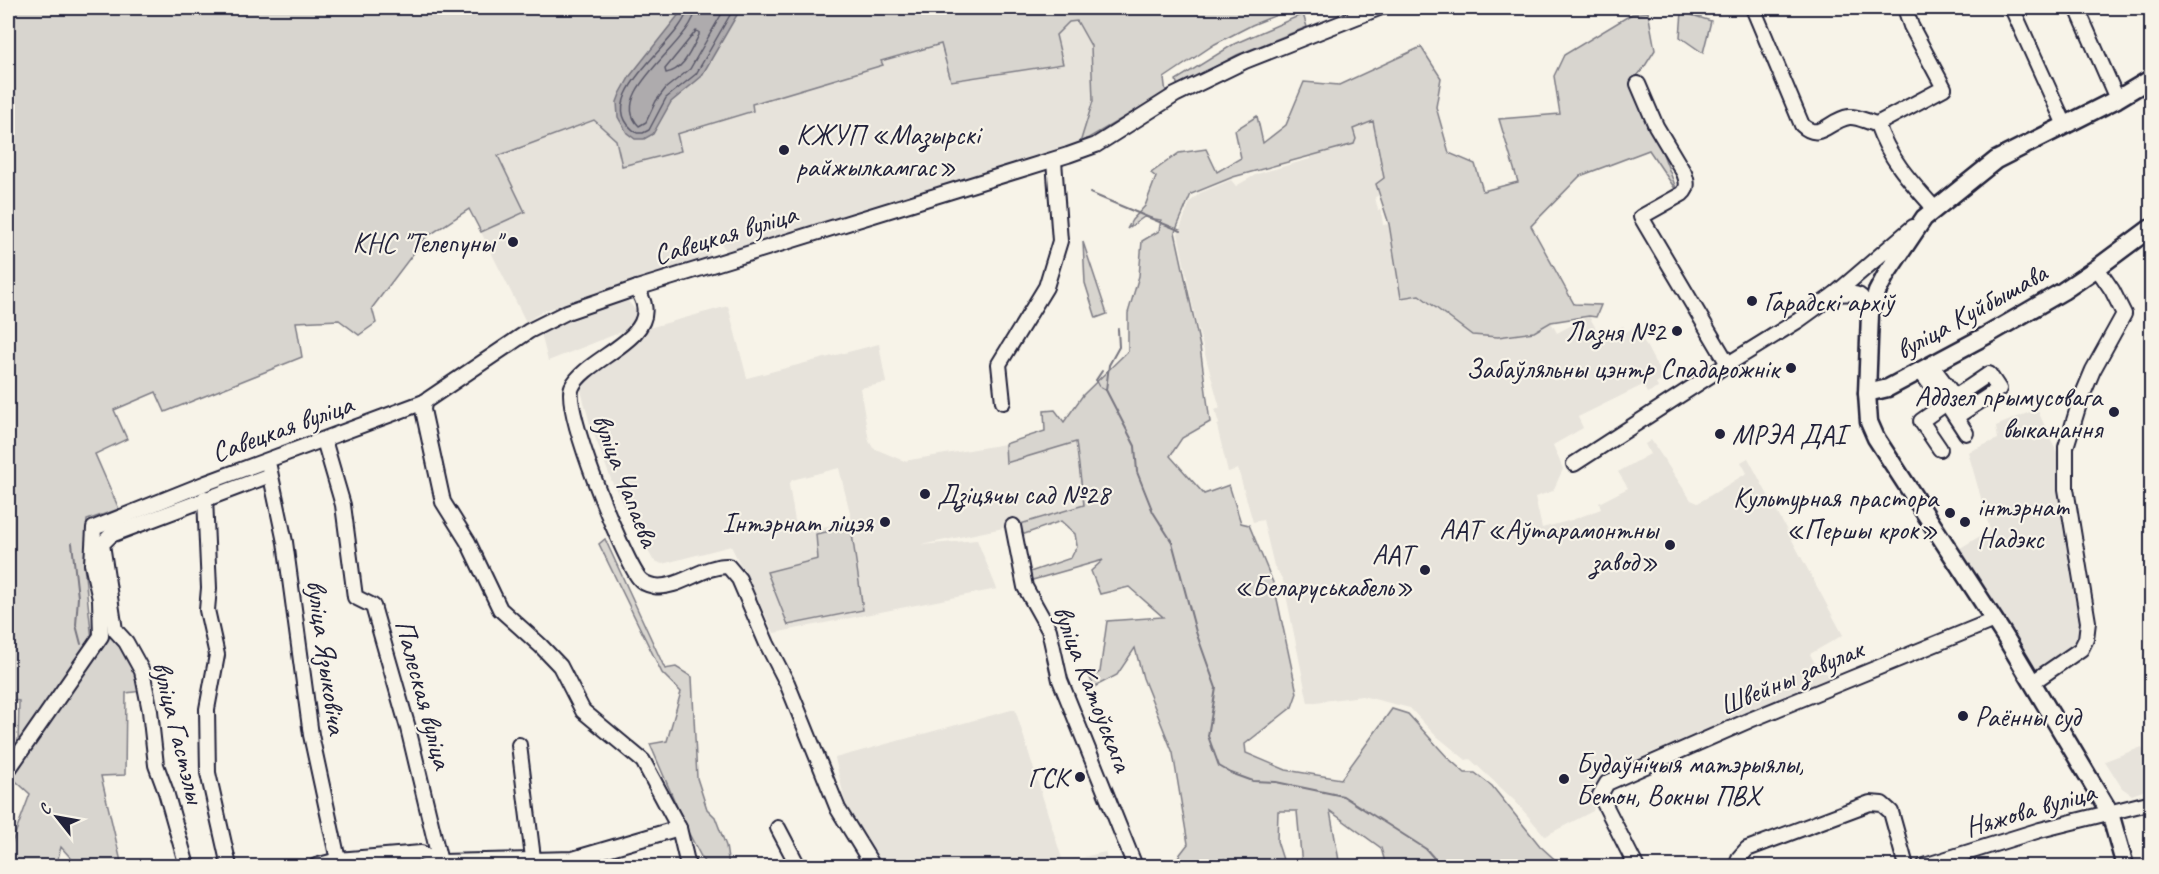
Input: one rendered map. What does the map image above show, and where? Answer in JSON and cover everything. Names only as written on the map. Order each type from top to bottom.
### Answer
[{"type":"main road","points":[[2125,867],[2110,813],[2033,682],[1876,438],[1869,422],[1867,393],[1870,314],[1877,292],[1898,254],[1929,214],[1996,160],[2117,99],[2151,78]]},
{"type":"main road","name":"вуліца Куйбышава","points":[[1867,393],[1887,388],[1926,368],[2063,291],[2151,227]]},
{"type":"street","name":"Савецкая вуліца","points":[[102,544],[111,535],[205,498],[324,440],[424,402],[529,331],[567,312],[637,288],[1054,161],[1096,145],[1175,95],[1245,61],[1380,8]]},
{"type":"street","points":[[1753,8],[1802,125],[1809,132],[1817,133],[1839,120],[1852,116],[1877,124],[1944,88],[1911,26],[1905,8]]},
{"type":"street","points":[[2012,8],[2065,125]]},
{"type":"street","points":[[2078,8],[2117,99]]},
{"type":"street","points":[[1638,84],[1656,126],[1684,173],[1687,187],[1682,194],[1641,217],[1728,364]]},
{"type":"street","points":[[1574,464],[1728,364],[1800,321],[1929,214],[1885,146],[1877,124]]},
{"type":"street","points":[[1003,402],[999,364],[1046,287],[1060,241],[1054,161]]},
{"type":"street","points":[[2033,682],[2077,653],[2086,639],[2088,622],[2066,489],[2066,447],[2080,400],[2093,370],[2124,314],[2097,268]]},
{"type":"street","name":"вуліца Чапаева","points":[[637,288],[645,306],[641,322],[633,335],[580,376],[571,388],[570,404],[578,435],[616,532],[630,565],[641,580],[652,586],[664,586],[718,566],[728,566],[739,579],[767,644],[787,683],[838,809],[873,867]]},
{"type":"street","points":[[1835,294],[1858,294],[1866,299],[1870,314]]},
{"type":"street","points":[[1926,368],[1966,433]]},
{"type":"street","points":[[1940,448],[1921,421],[1989,374],[1999,389],[1956,417]]},
{"type":"street","points":[[424,402],[423,410],[443,502],[468,542],[500,609],[560,666],[583,711],[643,761],[679,828],[688,867]]},
{"type":"street","name":"Палеская вуліца","points":[[324,440],[343,505],[355,597],[373,606],[408,728],[441,864]]},
{"type":"street","name":"Савецкая вуліца","points":[[8,770],[100,636],[100,599],[92,564],[94,528],[206,483],[269,468]]},
{"type":"street","name":"вуліца Языковіча","points":[[269,468],[285,542],[311,735],[338,860]]},
{"type":"street","points":[[205,498],[209,588],[207,610],[217,655],[207,709],[208,772],[230,867]]},
{"type":"street","name":"вуліца Катоўскага","points":[[1013,526],[1025,587],[1049,630],[1060,680],[1135,867]]},
{"type":"street","name":"вуліца Гастэлы","points":[[102,544],[115,630],[126,642],[142,671],[150,711],[156,765],[187,867]]},
{"type":"street","name":"Швейны завулак","points":[[1636,867],[1600,795],[1607,783],[1750,720],[1994,620]]},
{"type":"street","points":[[519,745],[533,863]]},
{"type":"street","name":"Няжова вуліца","points":[[1924,867],[2040,830],[2151,802]]},
{"type":"street","points":[[1737,867],[1739,858],[1747,849],[1870,803],[1882,804],[1891,812],[1906,867]]},
{"type":"street","points":[[316,867],[338,860],[421,853],[441,864],[533,863],[573,859],[679,828]]},
{"type":"street","points":[[778,828],[798,867]]},
{"type":"shaded area","points":[[8,8],[1294,8],[1252,25],[1215,44],[1164,78],[1166,93],[1080,143],[1093,101],[1091,46],[1077,21],[1069,22],[1056,35],[1063,64],[951,81],[941,44],[881,61],[883,65],[752,104],[753,111],[677,134],[681,151],[622,166],[616,140],[594,120],[498,156],[525,212],[481,232],[469,209],[425,238],[372,308],[376,323],[359,335],[339,320],[296,322],[302,357],[165,412],[156,392],[114,410],[127,439],[95,454],[119,509],[87,520],[84,566],[92,640],[113,637],[123,647],[143,691],[126,693],[125,775],[101,776],[122,866],[78,866],[61,847],[56,866],[8,866],[8,853],[30,794],[8,774],[8,755],[18,744],[19,701],[12,700],[12,692],[8,691]]},
{"type":"shaded area","points":[[1648,12],[1655,50],[1634,79],[1678,193],[1649,150],[1580,176],[1531,226],[1574,304],[1601,305],[1596,317],[1551,322],[1534,332],[1498,337],[1472,335],[1419,295],[1401,298],[1389,224],[1376,184],[1384,178],[1373,121],[1353,129],[1356,139],[1354,144],[1233,177],[1191,194],[1175,232],[1200,347],[1210,422],[1182,438],[1170,456],[1204,494],[1229,485],[1241,523],[1249,525],[1274,585],[1297,693],[1292,707],[1245,744],[1246,753],[1286,770],[1341,779],[1392,709],[1408,714],[1448,758],[1465,773],[1475,773],[1492,786],[1540,846],[1562,866],[1386,866],[1381,848],[1330,811],[1340,866],[1302,866],[1297,811],[1278,811],[1277,841],[1285,866],[1225,866],[1224,859],[1216,866],[1171,866],[1188,844],[1173,753],[1143,678],[1135,648],[1117,675],[1094,687],[1090,678],[1100,672],[1107,621],[1163,617],[1129,587],[1100,594],[1091,571],[1103,560],[1029,581],[1027,573],[1071,558],[1077,546],[1075,534],[1061,521],[1019,536],[1017,525],[1084,505],[1076,442],[1006,463],[1005,444],[1045,431],[1044,411],[1055,410],[1064,422],[1083,395],[1128,351],[1128,313],[1139,276],[1142,241],[1159,231],[1161,220],[1144,217],[1127,229],[1145,206],[1156,177],[1151,173],[1179,153],[1206,149],[1217,172],[1241,158],[1235,130],[1257,116],[1263,143],[1286,125],[1304,82],[1339,85],[1421,47],[1441,78],[1436,107],[1449,153],[1475,164],[1483,191],[1518,182],[1499,119],[1560,114],[1554,76],[1564,55],[1632,14]]},
{"type":"shaded area","points":[[1682,12],[1711,21],[1703,53],[1680,37]]},
{"type":"shaded area","points":[[1303,14],[1307,27],[1237,55],[1178,87],[1176,80],[1234,44]]},
{"type":"shaded area","name":"КЖУП «Мазырскі райжылкамгас»","points":[[1077,21],[1091,46],[1093,101],[1080,143],[727,251],[718,240],[708,244],[710,256],[543,311],[526,322],[481,232],[525,212],[498,156],[594,120],[616,140],[623,166],[681,151],[677,134],[753,111],[751,104],[882,65],[880,62],[941,44],[951,81],[1063,63],[1056,35],[1069,22]]},
{"type":"shaded area","name":"ААТ «Беларуськабель»","points":[[1373,121],[1384,178],[1376,184],[1378,196],[1375,197],[1378,210],[1381,210],[1383,225],[1389,224],[1401,298],[1419,295],[1472,335],[1498,337],[1534,332],[1551,322],[1557,333],[1589,316],[1601,338],[1623,326],[1626,332],[1636,326],[1664,380],[1656,383],[1658,388],[1647,393],[1643,385],[1578,417],[1583,428],[1553,445],[1563,469],[1553,491],[1535,497],[1542,528],[1601,509],[1599,503],[1628,488],[1618,472],[1650,454],[1645,444],[1651,440],[1691,500],[1698,503],[1747,473],[1741,462],[1748,458],[1843,635],[1810,654],[1818,670],[1833,676],[1823,681],[1821,686],[1666,753],[1660,749],[1600,776],[1593,811],[1545,836],[1515,801],[1470,759],[1466,760],[1433,733],[1410,708],[1362,696],[1308,703],[1283,580],[1274,566],[1263,520],[1253,522],[1238,469],[1228,472],[1215,410],[1220,408],[1196,322],[1178,234],[1190,202],[1200,193],[1231,180],[1236,186],[1257,174],[1310,159],[1310,155],[1356,139],[1353,129]]},
{"type":"shaded area","points":[[1083,242],[1107,314],[1096,318],[1085,283]]},
{"type":"shaded area","points":[[626,299],[638,313],[629,329],[548,361],[541,333]]},
{"type":"shaded area","points":[[728,306],[747,378],[879,344],[886,383],[860,388],[869,441],[873,448],[904,461],[1005,444],[1007,463],[1076,442],[1084,505],[1013,526],[921,545],[977,540],[997,589],[774,633],[731,546],[662,564],[653,560],[612,482],[590,424],[580,387],[645,329]],"holes":[[[839,468],[852,521],[803,531],[795,521],[789,485],[792,480]]]},
{"type":"shaded area","points":[[2037,409],[2059,457],[2084,621],[2081,642],[2040,670],[2033,669],[1957,550],[1990,530],[1968,452],[1998,439],[1996,426]]},
{"type":"shaded area","points":[[851,527],[863,610],[788,625],[767,572],[818,559],[816,534]]},
{"type":"shaded area","points":[[605,539],[665,669],[676,667],[692,677],[697,778],[707,809],[715,817],[726,846],[729,866],[706,866],[687,830],[650,744],[667,741],[681,692],[662,673],[599,544]]},
{"type":"shaded area","points":[[1015,709],[1063,862],[1105,852],[1109,866],[880,866],[847,810],[835,758]]},
{"type":"shaded area","points":[[2142,747],[2151,766],[2151,788],[2132,795],[2122,788],[2105,761]]},
{"type":"water","points":[[684,8],[741,8],[701,77],[671,102],[653,134],[644,139],[635,139],[627,133],[618,117],[617,102],[630,76]]},
{"type":"waterway","points":[[1090,193],[1181,231]]},
{"type":"waterway","points":[[1118,329],[1119,347],[1109,365],[1106,390],[1135,446],[1137,472],[1153,512],[1172,542],[1196,632],[1216,688],[1208,736],[1219,766],[1253,781],[1276,782],[1343,796],[1426,849],[1441,866]]},
{"type":"waterway","points":[[1102,371],[1096,380],[1099,386],[1106,390]]},
{"type":"waterway","points":[[72,543],[78,597],[76,625],[81,644]]},
{"type":"place","name":"КЖУП «Мазырскі райжылкамгас»","points":[[784,150]]},
{"type":"place","name":"КНС \"Телепуны\"","points":[[513,242]]},
{"type":"place","name":"Гарадскі архіў","points":[[1752,301]]},
{"type":"place","name":"Лазня №2","points":[[1677,331]]},
{"type":"place","name":"Забаўляльны цэнтр Спадарожнік","points":[[1791,368]]},
{"type":"place","name":"Аддзел прымусовага выканання","points":[[2114,412]]},
{"type":"place","name":"МРЭА ДАІ","points":[[1720,434]]},
{"type":"place","name":"Дзіцячы сад №28","points":[[925,494]]},
{"type":"place","name":"Культурная прастора «Першы крок»","points":[[1950,513]]},
{"type":"place","name":"Інтэрнат ліцэя","points":[[885,522]]},
{"type":"place","name":"інтэрнат Надэкс","points":[[1965,522]]},
{"type":"place","name":"ААТ «Аўтарамонтны завод»","points":[[1670,545]]},
{"type":"place","name":"ААТ «Беларуськабель»","points":[[1425,570]]},
{"type":"place","name":"Раённы суд","points":[[1963,716]]},
{"type":"place","name":"ГСК","points":[[1080,777]]},
{"type":"place","name":"Будаўнічыя матэрыялы, Бетон, Вокны ПВХ","points":[[1564,779]]}]
